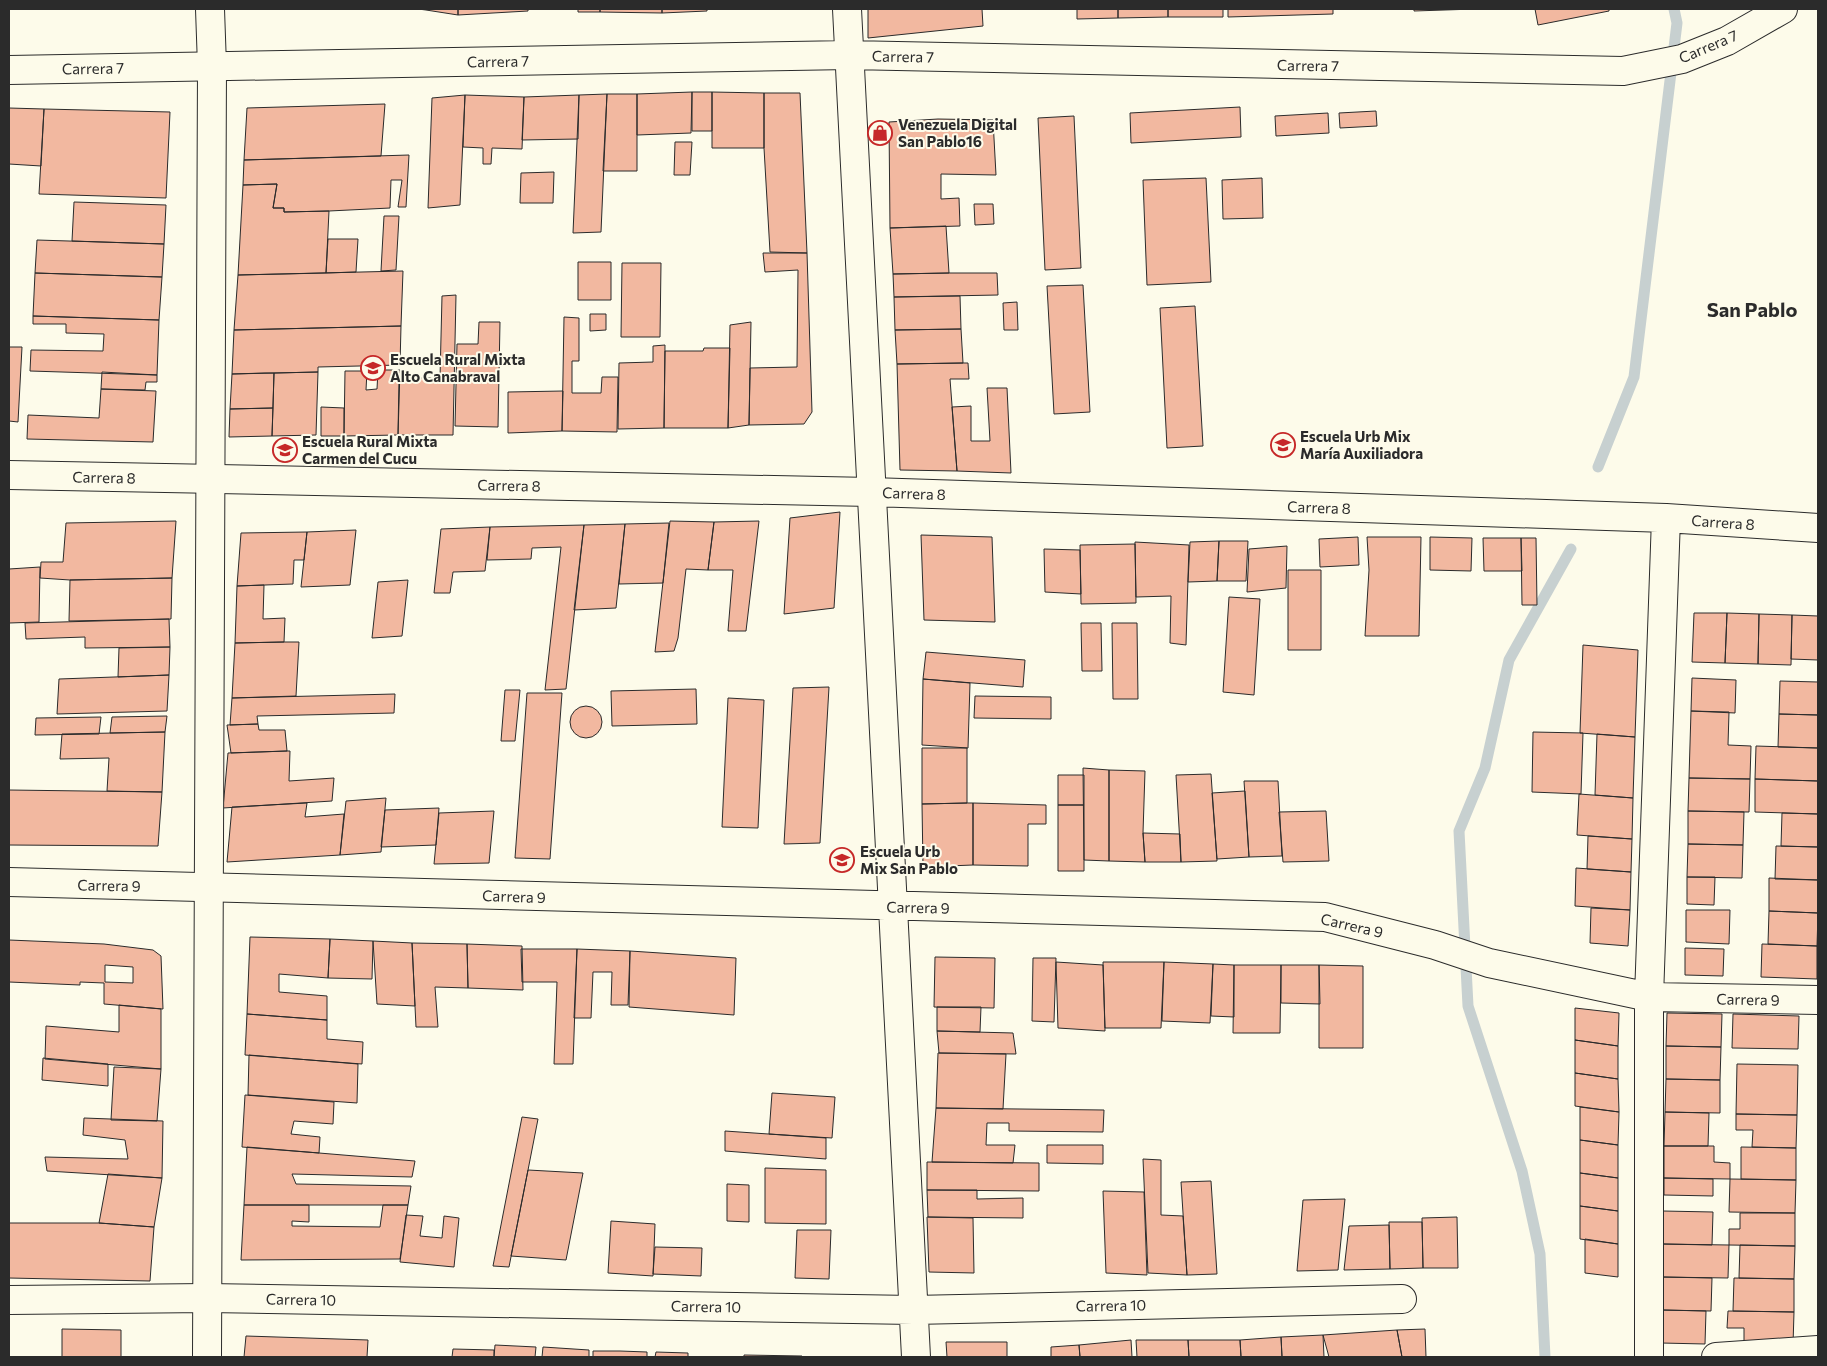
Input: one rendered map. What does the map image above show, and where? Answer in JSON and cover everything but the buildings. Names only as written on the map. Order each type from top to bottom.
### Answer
[{"type":"street","points":[[207,1357],[212,66],[210,9]]},
{"type":"street","points":[[847,9],[891,907],[916,1357]]},
{"type":"street","name":"Carrera 7","points":[[9,70],[849,55],[1623,71],[1682,59],[1727,41],[1783,9]]},
{"type":"street","name":"Carrera 8","points":[[9,475],[871,492],[1666,518],[1818,528]]},
{"type":"street","points":[[1649,1357],[1649,997],[1666,518]]},
{"type":"street","name":"Carrera 9","points":[[9,882],[891,907],[1325,917],[1435,945],[1489,963],[1649,997],[1818,1000]]},
{"type":"street","name":"Carrera 10","points":[[9,1300],[207,1298],[913,1310],[1402,1299]]},
{"type":"street","points":[[1716,1357],[1818,1350]]},
{"type":"waterway","points":[[1598,467],[1634,377],[1677,23],[1674,9]]},
{"type":"waterway","points":[[1545,1357],[1540,1254],[1522,1171],[1468,1006],[1459,831],[1485,768],[1509,660],[1571,549]]},
{"type":"place","name":"Venezuela Digital San Pablo16","points":[[880,133]]},
{"type":"place","name":"Escuela Rural Mixta Alto Canabraval","points":[[373,368]]},
{"type":"place","name":"Escuela Urb Mix María Auxiliadora","points":[[1283,445]]},
{"type":"place","name":"Escuela Rural Mixta Carmen del Cucu","points":[[285,450]]},
{"type":"place","name":"Escuela Urb Mix San Pablo","points":[[842,860]]},
{"type":"district","name":"San Pablo","points":[[1752,309]]}]
